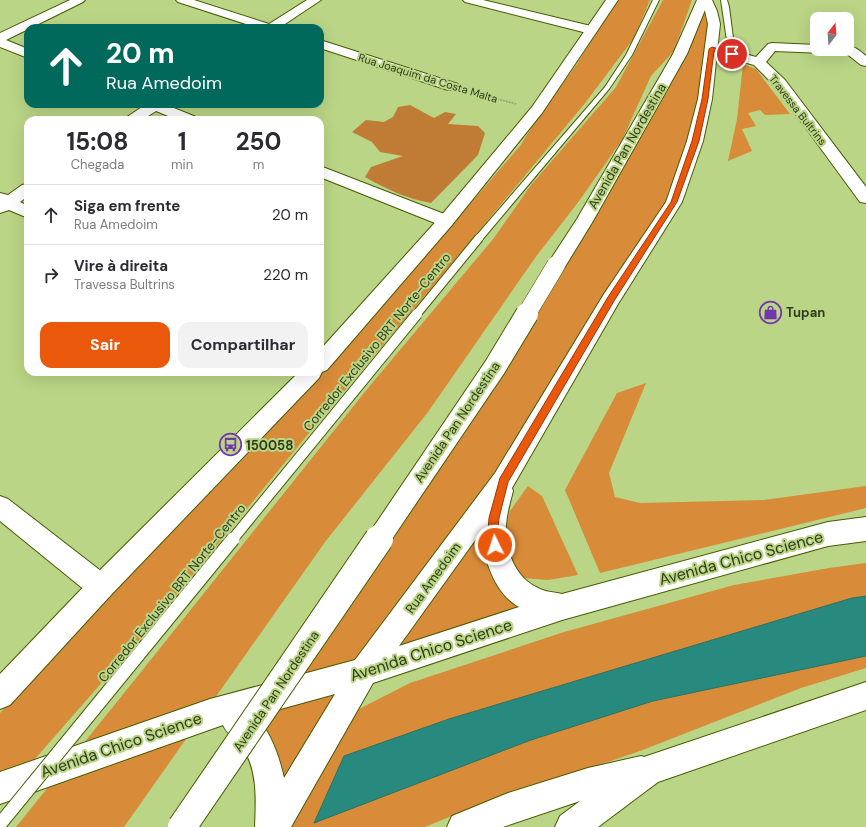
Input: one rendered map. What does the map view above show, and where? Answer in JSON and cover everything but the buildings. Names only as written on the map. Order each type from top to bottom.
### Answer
[{"type":"main road","points":[[324,359],[446,221],[537,110],[612,0]]},
{"type":"main road","name":"Rua Amedoim","points":[[272,827],[364,672],[503,481],[611,299],[674,202],[695,141],[705,99],[714,24],[711,11],[704,0]]},
{"type":"main road","name":"Avenida Pan Nordestina","points":[[182,827],[495,367],[584,221],[680,54],[704,0]]},
{"type":"main road","points":[[0,695],[101,587],[308,376]]},
{"type":"main road","points":[[503,481],[494,518],[493,530],[495,545],[504,571],[514,589],[532,600],[562,607]]},
{"type":"main road","name":"Avenida Chico Science","points":[[0,788],[210,714],[364,672],[562,607],[828,534],[866,529]]},
{"type":"main road","points":[[463,827],[508,809],[588,783],[648,770],[866,696]]},
{"type":"main road","points":[[210,714],[240,723],[253,735],[264,761],[271,789],[272,827]]},
{"type":"main road","points":[[571,827],[648,770]]},
{"type":"street","points":[[29,24],[79,0]]},
{"type":"street","points":[[182,0],[257,24]]},
{"type":"street","points":[[276,24],[315,0]]},
{"type":"street","points":[[469,0],[591,30]]},
{"type":"street","points":[[0,38],[24,26]]},
{"type":"street","points":[[0,42],[24,52]]},
{"type":"street","name":"Rua Joaquim da Costa Malta","points":[[324,45],[453,87]]},
{"type":"street","points":[[758,62],[772,47],[850,50],[866,62]]},
{"type":"street","name":"Travessa Bultrins","points":[[712,49],[758,62],[780,83],[866,198]]},
{"type":"street","points":[[138,116],[148,108]]},
{"type":"street","points":[[164,108],[182,116]]},
{"type":"street","points":[[324,173],[446,221]]},
{"type":"street","points":[[3,203],[24,192]]},
{"type":"street","points":[[3,203],[24,211]]},
{"type":"street","points":[[0,507],[101,587]]},
{"type":"lane","name":"Corredor Exclusivo BRT Norte-Centro","points":[[0,824],[479,238],[607,88],[629,55],[656,0]]},
{"type":"lane","points":[[724,0],[732,54]]},
{"type":"path","name":"Rua Joaquim da Costa Malta","points":[[453,87],[537,110]]},
{"type":"shaded area","points":[[616,0],[650,0],[634,38],[586,102],[318,422],[139,640],[0,799],[0,713],[142,560],[243,459],[318,376],[324,376],[324,369],[404,281],[520,146],[538,117],[577,64]]},
{"type":"shaded area","points":[[663,0],[692,0],[674,51],[651,76],[622,140],[579,201],[535,258],[428,412],[325,542],[124,827],[16,827],[368,388],[494,238],[531,185],[616,87]]},
{"type":"shaded area","points":[[705,3],[708,10],[710,43],[705,79],[673,198],[499,478],[363,666],[287,686],[378,556]]},
{"type":"shaded area","points":[[743,64],[756,69],[790,114],[765,115],[760,110],[748,113],[756,126],[742,129],[752,151],[728,161],[737,119]]},
{"type":"shaded area","points":[[410,105],[434,118],[445,112],[456,114],[448,124],[478,126],[485,133],[478,155],[431,203],[413,199],[397,193],[365,177],[371,167],[403,156],[380,152],[372,142],[352,132],[366,120],[384,122],[393,117],[398,107]]},
{"type":"shaded area","points":[[646,383],[609,473],[615,497],[640,503],[764,500],[866,486],[866,508],[600,573],[565,490],[617,393]]},
{"type":"shaded area","points":[[528,486],[542,496],[578,575],[548,580],[522,578],[509,559],[502,540],[510,511]]},
{"type":"shaded area","points":[[487,524],[537,608],[382,659]]},
{"type":"shaded area","points":[[866,563],[866,668],[801,688],[640,751],[459,813],[425,827],[286,827],[357,710],[410,683],[564,632],[734,585]]},
{"type":"shaded area","points":[[354,680],[273,827],[253,735],[279,695]]},
{"type":"water","points":[[866,596],[866,656],[653,701],[531,740],[314,823],[344,756],[449,719],[852,598]]},
{"type":"place","name":"Tupan","points":[[771,312]]},
{"type":"place","name":"150058","points":[[230,445]]},
{"type":"route","points":[[495,545],[493,530],[494,518],[503,481],[611,299],[674,202],[695,141],[705,99],[712,49],[732,54]]}]
